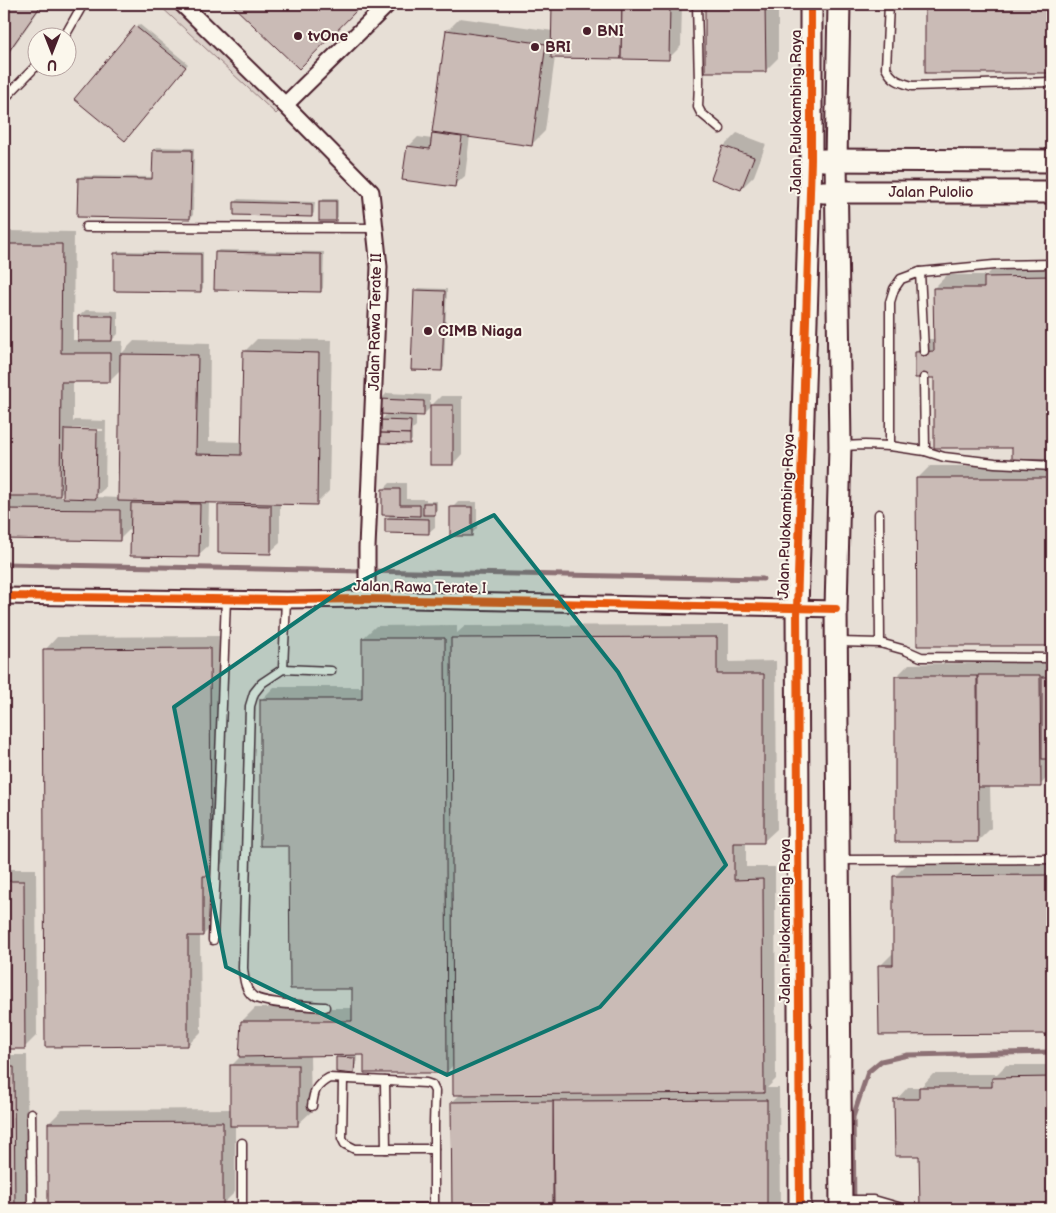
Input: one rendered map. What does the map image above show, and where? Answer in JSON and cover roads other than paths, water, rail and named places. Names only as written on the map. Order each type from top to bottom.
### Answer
[{"type":"street","name":"Jalan Rawa Terate II","points":[[182,4],[371,192],[379,267],[367,548],[367,599]]},
{"type":"street","points":[[285,105],[388,4]]},
{"type":"street","name":"Jalan Pulokambing Raya","points":[[800,1209],[797,609],[811,160],[811,4]]},
{"type":"street","points":[[839,4],[836,160],[840,446],[836,642],[839,860],[848,1202]]},
{"type":"street","name":"Jalan Pulolio","points":[[811,160],[1052,162]]},
{"type":"street","name":"Jalan Pulolio","points":[[810,192],[1052,192]]},
{"type":"street","name":"Jalan Rawa Terate I","points":[[4,596],[286,600],[367,599],[836,609]]},
{"type":"lane","points":[[69,28],[83,4]]},
{"type":"lane","points":[[697,4],[698,106],[701,112],[720,129]]},
{"type":"lane","points":[[889,4],[886,68],[890,75],[898,82],[912,86],[1052,82]]},
{"type":"lane","points":[[4,99],[28,74]]},
{"type":"lane","points":[[86,227],[376,228]]},
{"type":"lane","points":[[890,446],[890,302],[894,289],[900,279],[920,272],[994,266],[1052,264]]},
{"type":"lane","points":[[920,272],[924,351]]},
{"type":"lane","points":[[924,378],[925,451]]},
{"type":"lane","points":[[840,446],[890,446],[925,451],[944,457],[996,463],[1052,466]]},
{"type":"lane","points":[[879,514],[880,643]]},
{"type":"lane","points":[[213,940],[226,599]]},
{"type":"lane","points":[[283,669],[286,600]]},
{"type":"lane","points":[[836,642],[880,643],[921,657],[1052,658]]},
{"type":"lane","points":[[325,1007],[269,1002],[253,997],[245,985],[243,968],[250,706],[254,694],[262,683],[283,669],[331,671]]},
{"type":"lane","points":[[839,860],[1052,859]]},
{"type":"lane","points":[[294,1207],[434,1208],[435,1091],[432,1086],[426,1083],[329,1078],[319,1084],[314,1092],[312,1106]]},
{"type":"lane","points":[[343,1079],[342,1138],[346,1144],[355,1149],[434,1149]]},
{"type":"lane","points":[[385,1081],[386,1149]]},
{"type":"lane","points":[[31,1113],[32,1209]]},
{"type":"lane","points":[[242,1143],[242,1209]]},
{"type":"lane","points":[[848,1202],[874,1200],[905,1209]]},
{"type":"waterway","points":[[4,564],[763,579]]},
{"type":"waterway","points":[[854,1209],[853,1117],[868,1072],[881,1061],[908,1055],[1052,1052]]},
{"type":"place","name":"BNI","points":[[587,31]]},
{"type":"place","name":"tvOne","points":[[298,36]]},
{"type":"place","name":"BRI","points":[[535,47]]},
{"type":"place","name":"CIMB Niaga","points":[[428,331]]}]
